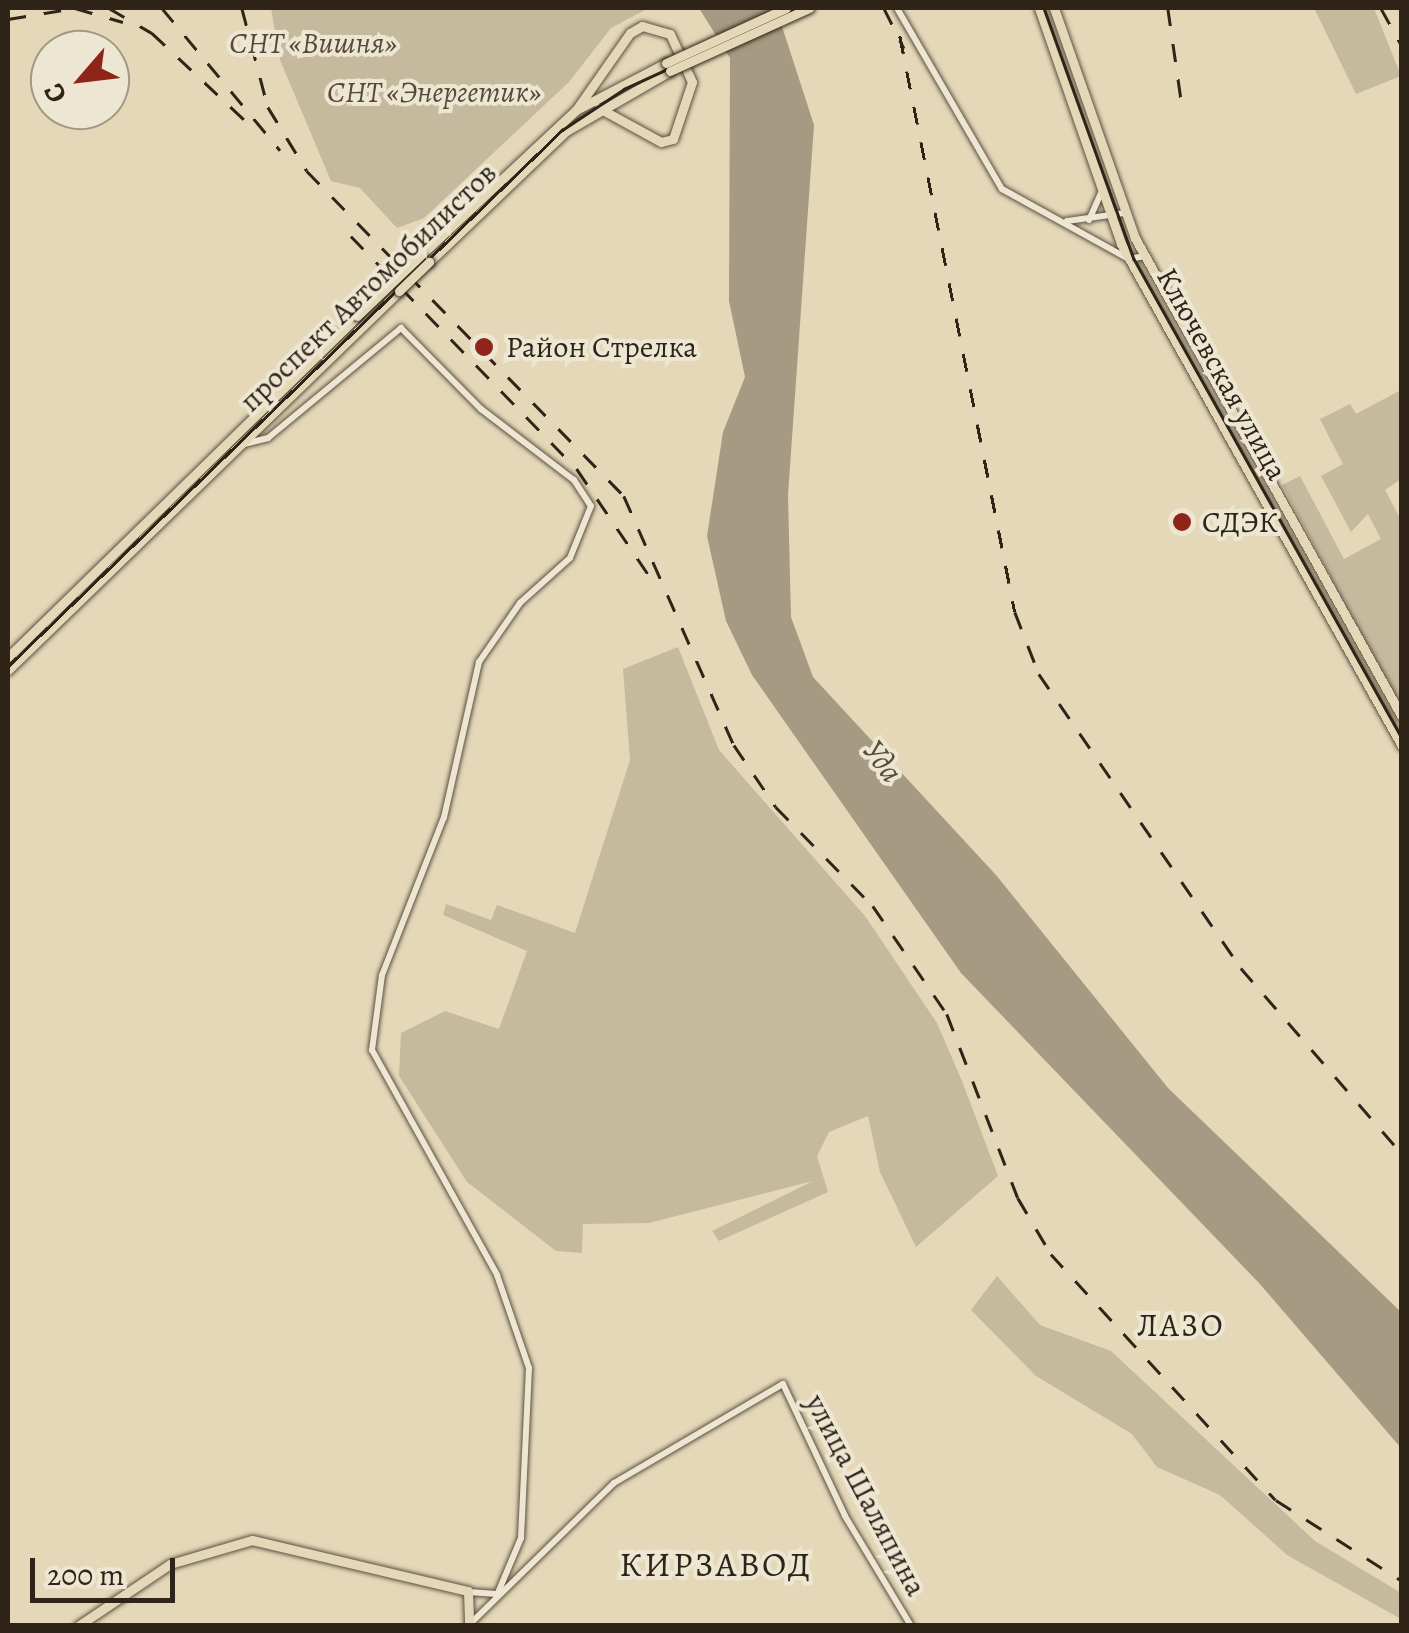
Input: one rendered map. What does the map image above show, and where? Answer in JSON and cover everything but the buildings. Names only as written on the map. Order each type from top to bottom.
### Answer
[{"type":"main road","name":"проспект Автомобилистов","points":[[425,259],[599,108],[668,67],[786,8]]},
{"type":"main road","name":"проспект Автомобилистов","points":[[8,657],[576,110],[608,89],[809,8]]},
{"type":"main road","name":"Ключевская улица","points":[[1038,8],[1129,259],[1402,746]]},
{"type":"main road","name":"Ключевская улица","points":[[1054,8],[1125,213],[1144,256],[1402,717]]},
{"type":"main road","points":[[576,110],[593,80],[642,26],[670,34],[692,72],[688,112],[669,143],[599,108]]},
{"type":"main road","points":[[593,80],[608,89]]},
{"type":"main road","name":"проспект Автомобилистов","points":[[8,670],[240,445],[361,320]]},
{"type":"main road","points":[[1210,405],[1223,397]]},
{"type":"main road","points":[[1352,658],[1364,650]]},
{"type":"main road","points":[[78,1626],[170,1564],[252,1540],[468,1591],[471,1623]]},
{"type":"street","points":[[897,8],[1002,189],[1129,259],[1144,256]]},
{"type":"street","points":[[1086,222],[1102,190]]},
{"type":"street","points":[[1058,219],[1086,222],[1125,213]]},
{"type":"street","points":[[240,445],[268,438],[401,328],[481,409],[562,468],[588,497],[591,521],[479,662],[444,817],[377,992],[374,1065],[466,1216],[519,1330],[534,1404],[520,1538],[497,1595]]},
{"type":"street","name":"улица Шаляпина","points":[[506,1593],[614,1483],[782,1384],[911,1626]]},
{"type":"street","points":[[468,1591],[506,1593]]},
{"type":"street","points":[[471,1623],[506,1593]]},
{"type":"green space","name":"СНТ «Энергетик»","points":[[271,8],[649,8],[611,28],[569,82],[424,218],[397,228],[360,188],[331,181],[280,60]]},
{"type":"green space","points":[[1314,8],[1374,8],[1401,76],[1356,94]]},
{"type":"green space","points":[[1401,390],[1401,479],[1385,490],[1401,520],[1401,709],[1282,485],[1300,476],[1344,559],[1381,539],[1368,514],[1351,532],[1321,476],[1343,464],[1320,419],[1350,404],[1356,414]]},
{"type":"green space","points":[[678,647],[719,750],[865,916],[937,1023],[962,1081],[998,1176],[916,1247],[880,1172],[868,1116],[829,1132],[817,1156],[828,1192],[719,1241],[712,1231],[813,1181],[649,1223],[583,1224],[582,1253],[556,1251],[467,1182],[399,1076],[401,1033],[445,1011],[499,1029],[527,951],[443,915],[446,904],[491,920],[497,905],[575,933],[630,760],[623,669]]},
{"type":"green space","points":[[997,1276],[1040,1325],[1111,1351],[1315,1541],[1401,1593],[1401,1619],[1287,1555],[1220,1495],[1157,1467],[1132,1434],[1036,1376],[971,1310]]},
{"type":"water","name":"Уда","points":[[699,8],[776,8],[814,125],[788,495],[791,617],[813,677],[996,875],[1168,1088],[1401,1312],[1401,1448],[1259,1283],[961,973],[752,675],[726,621],[707,536],[723,432],[745,377],[729,301],[730,58]]},
{"type":"tram line","points":[[8,666],[562,130],[624,89],[800,8]]},
{"type":"tram line","points":[[1044,8],[1134,259],[1402,738]]},
{"type":"tram line","points":[[8,1622],[10,1626]]},
{"type":"railway","points":[[8,19],[75,8],[123,22]]},
{"type":"railway","points":[[109,8],[152,33],[250,125]]},
{"type":"railway","points":[[162,8],[280,150]]},
{"type":"railway","points":[[242,8],[268,107],[307,171],[624,496],[734,745],[776,807],[873,906],[947,1014],[1018,1198],[1051,1254],[1276,1500],[1402,1581]]},
{"type":"railway","points":[[884,8],[904,48]]},
{"type":"railway","points":[[1168,8],[1182,105]]},
{"type":"railway","points":[[1381,8],[1402,46]]},
{"type":"railway","points":[[900,36],[1015,612],[1039,674],[1241,968],[1402,1154]]},
{"type":"railway","points":[[351,236],[577,469],[655,584]]},
{"type":"place","name":"Район Стрелка","points":[[484,347]]},
{"type":"place","name":"СДЭК","points":[[1182,522]]},
{"type":"district","name":"ЛАЗО","points":[[1181,1325]]},
{"type":"district","name":"КИРЗАВОД","points":[[716,1564]]},
{"type":"park label","name":"СНТ «Вишня»","points":[[313,43]]}]
